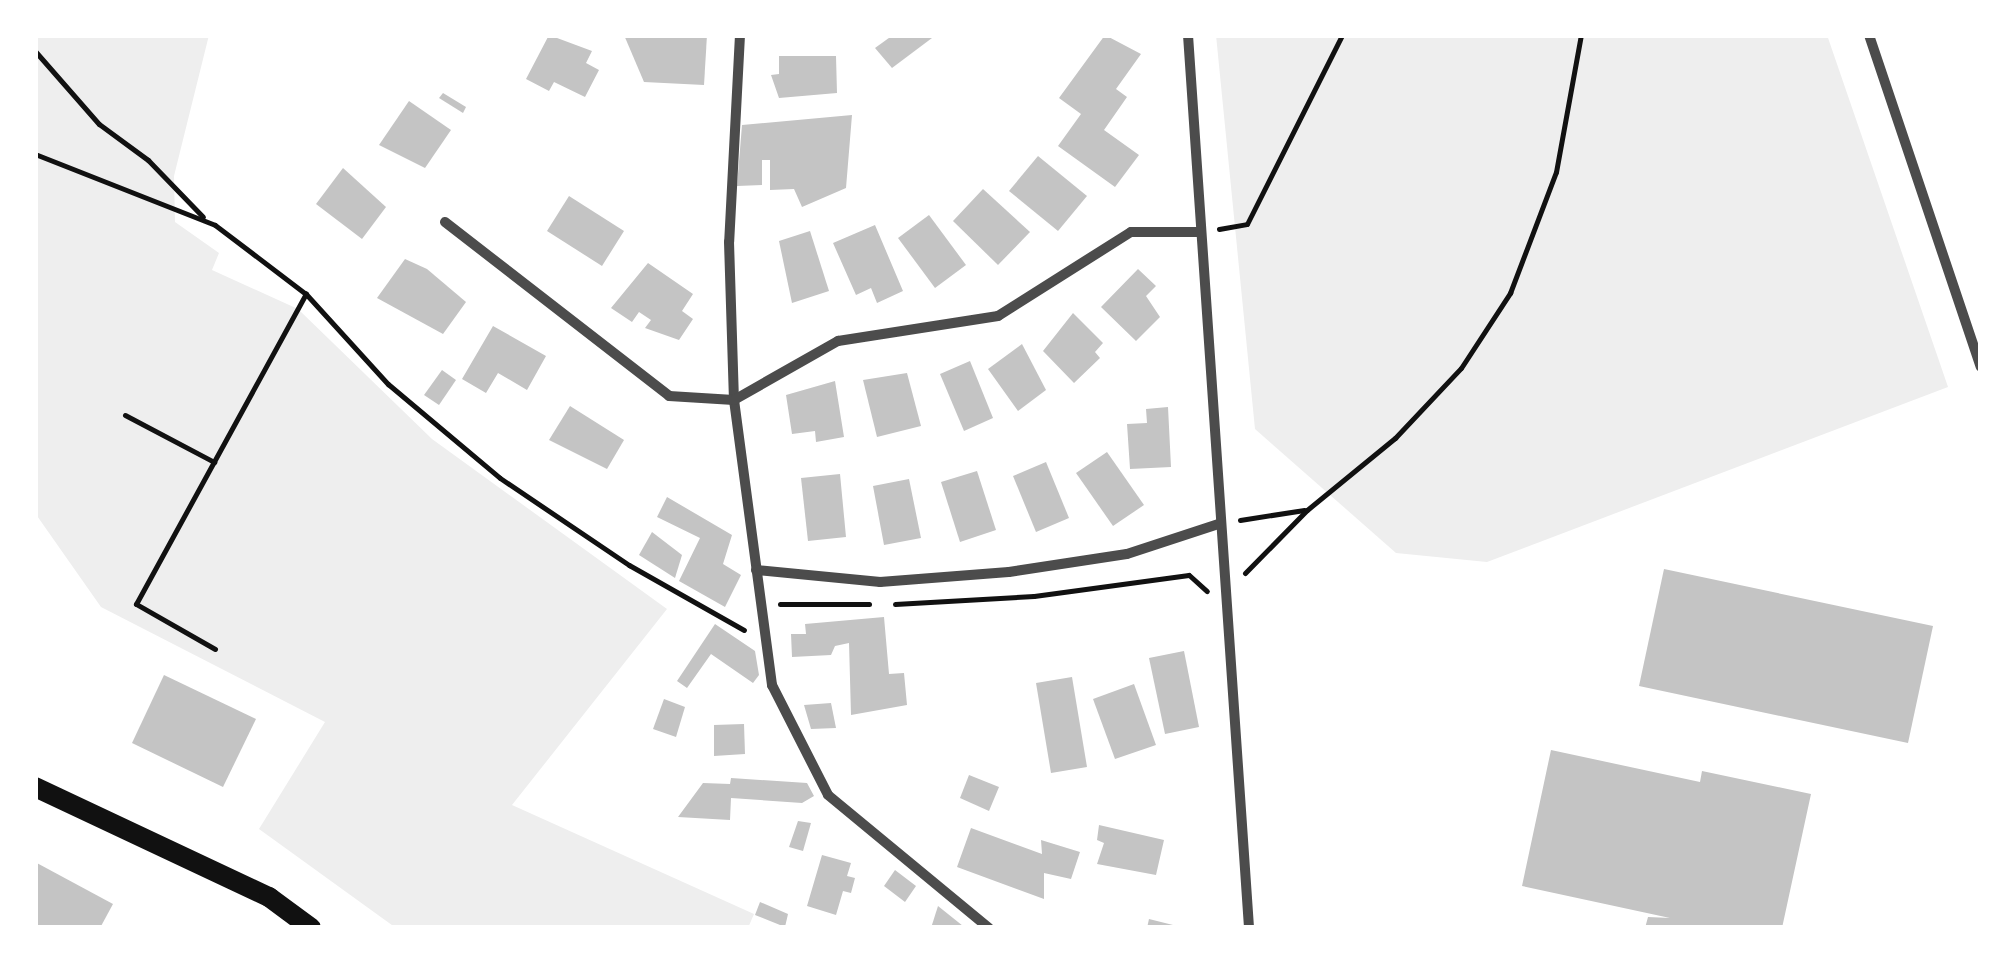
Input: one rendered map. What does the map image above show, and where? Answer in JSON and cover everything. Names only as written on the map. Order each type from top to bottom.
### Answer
[{"type":"main road","points":[[35,786],[270,897],[311,928]]},
{"type":"street","points":[[740,35],[729,242],[734,400],[772,684],[828,795],[989,928]]},
{"type":"street","points":[[1188,35],[1249,928]]},
{"type":"street","points":[[1868,35],[1981,367]]},
{"type":"street","points":[[446,222],[669,396],[734,400],[838,341],[998,316],[1130,232],[1201,232]]},
{"type":"street","points":[[756,570],[880,582],[1009,572],[1127,554],[1219,524]]},
{"type":"path","points":[[1201,232],[1247,224],[1342,35]]},
{"type":"path","points":[[1224,589],[1254,568],[1307,510],[1395,438],[1448,382],[1510,293],[1556,172],[1581,35]]},
{"type":"path","points":[[35,51],[99,124],[148,160],[206,219],[306,294],[388,384],[500,478],[691,603],[751,634],[763,621]]},
{"type":"path","points":[[35,154],[206,219]]},
{"type":"path","points":[[215,649],[136,604],[306,294]]},
{"type":"path","points":[[125,414],[214,462]]},
{"type":"path","points":[[1219,524],[1307,510]]},
{"type":"shaded area","points":[[35,35],[209,35],[174,176],[175,222],[219,253],[212,270],[298,309],[432,439],[667,609],[512,805],[754,914],[748,928],[396,928],[259,829],[325,722],[101,607],[35,513]]},
{"type":"shaded area","points":[[1216,35],[1827,35],[1948,387],[1487,562],[1396,553],[1255,429]]},
{"type":"building","points":[[549,35],[592,51],[586,63],[599,70],[585,97],[554,82],[549,91],[526,79]]},
{"type":"building","points":[[624,35],[707,35],[704,85],[644,82]]},
{"type":"building","points":[[893,35],[936,35],[892,68],[875,48]]},
{"type":"building","points":[[1105,35],[1141,54],[1116,89],[1127,97],[1104,130],[1139,155],[1115,187],[1058,146],[1081,114],[1059,98]]},
{"type":"building","points":[[779,56],[836,56],[837,93],[779,98],[771,75],[779,74]]},
{"type":"building","points":[[443,93],[466,107],[463,113],[439,98]]},
{"type":"building","points":[[409,101],[451,130],[425,168],[379,145]]},
{"type":"building","points":[[852,115],[846,188],[802,207],[794,189],[770,190],[770,160],[762,160],[762,185],[737,186],[742,125]]},
{"type":"building","points":[[1038,156],[1087,196],[1058,231],[1009,191]]},
{"type":"building","points":[[343,168],[386,207],[362,239],[316,204]]},
{"type":"building","points":[[983,189],[1030,232],[998,265],[953,221]]},
{"type":"building","points":[[569,196],[624,231],[602,266],[547,231]]},
{"type":"building","points":[[929,215],[966,265],[935,288],[898,238]]},
{"type":"building","points":[[875,225],[903,291],[877,303],[871,288],[856,295],[833,243]]},
{"type":"building","points":[[810,231],[829,291],[792,303],[779,241]]},
{"type":"building","points":[[405,259],[427,269],[466,302],[443,334],[377,298]]},
{"type":"building","points":[[648,263],[693,294],[682,311],[693,319],[679,340],[645,328],[651,320],[639,312],[632,322],[611,308]]},
{"type":"building","points":[[1138,269],[1156,286],[1146,296],[1160,317],[1136,341],[1101,307]]},
{"type":"building","points":[[1073,313],[1103,343],[1095,352],[1100,358],[1074,383],[1043,351]]},
{"type":"building","points":[[493,326],[546,356],[527,390],[498,373],[486,393],[462,379]]},
{"type":"building","points":[[1022,344],[1046,390],[1018,411],[988,369]]},
{"type":"building","points":[[970,361],[993,418],[964,431],[940,374]]},
{"type":"building","points":[[442,370],[456,380],[439,405],[424,395]]},
{"type":"building","points":[[907,373],[921,426],[877,437],[863,380]]},
{"type":"building","points":[[835,381],[844,437],[816,442],[815,431],[792,434],[786,395]]},
{"type":"building","points":[[570,406],[624,440],[607,469],[549,440]]},
{"type":"building","points":[[1168,407],[1171,467],[1130,469],[1127,424],[1147,423],[1146,409]]},
{"type":"building","points":[[1107,452],[1144,505],[1113,526],[1076,473]]},
{"type":"building","points":[[1046,462],[1069,518],[1036,532],[1013,476]]},
{"type":"building","points":[[977,471],[996,530],[960,542],[941,482]]},
{"type":"building","points":[[840,474],[846,537],[808,541],[801,478]]},
{"type":"building","points":[[909,479],[921,538],[884,545],[873,486]]},
{"type":"building","points":[[667,497],[732,535],[723,564],[741,575],[725,607],[679,581],[700,538],[657,517]]},
{"type":"building","points":[[652,532],[682,555],[675,578],[639,555]]},
{"type":"building","points":[[1664,569],[1933,626],[1908,743],[1639,686]]},
{"type":"building","points":[[884,617],[889,674],[904,673],[907,705],[851,715],[849,643],[835,646],[831,655],[792,657],[791,634],[806,634],[805,624]]},
{"type":"building","points":[[715,624],[755,651],[759,675],[753,683],[711,654],[687,688],[677,681]]},
{"type":"building","points":[[1184,651],[1199,727],[1165,734],[1149,658]]},
{"type":"building","points":[[164,675],[256,719],[223,787],[132,743]]},
{"type":"building","points":[[1072,677],[1087,767],[1051,773],[1036,683]]},
{"type":"building","points":[[1134,684],[1156,745],[1115,759],[1093,699]]},
{"type":"building","points":[[664,699],[685,707],[676,737],[653,729]]},
{"type":"building","points":[[831,703],[836,728],[811,729],[804,705]]},
{"type":"building","points":[[744,724],[745,754],[714,756],[714,725]]},
{"type":"building","points":[[1551,750],[1700,782],[1702,771],[1811,794],[1782,928],[1645,928],[1648,917],[1670,918],[1522,886]]},
{"type":"building","points":[[969,775],[999,787],[989,811],[960,798]]},
{"type":"building","points":[[731,778],[807,783],[814,796],[802,803],[731,798],[730,820],[678,817],[703,783],[730,784]]},
{"type":"building","points":[[798,821],[811,823],[803,851],[789,847]]},
{"type":"building","points":[[1099,825],[1164,840],[1156,875],[1097,864],[1104,843],[1097,840]]},
{"type":"building","points":[[971,828],[1042,854],[1041,840],[1080,852],[1071,879],[1044,873],[1044,899],[957,867]]},
{"type":"building","points":[[822,855],[851,863],[847,876],[855,878],[851,893],[843,891],[836,915],[807,906]]},
{"type":"building","points":[[35,862],[113,904],[100,928],[35,928]]},
{"type":"building","points":[[895,870],[916,886],[905,902],[884,886]]},
{"type":"building","points":[[760,902],[788,914],[785,927],[755,915]]},
{"type":"building","points":[[938,906],[963,926],[931,928]]},
{"type":"building","points":[[1149,919],[1173,925],[1173,928],[1147,928]]}]
